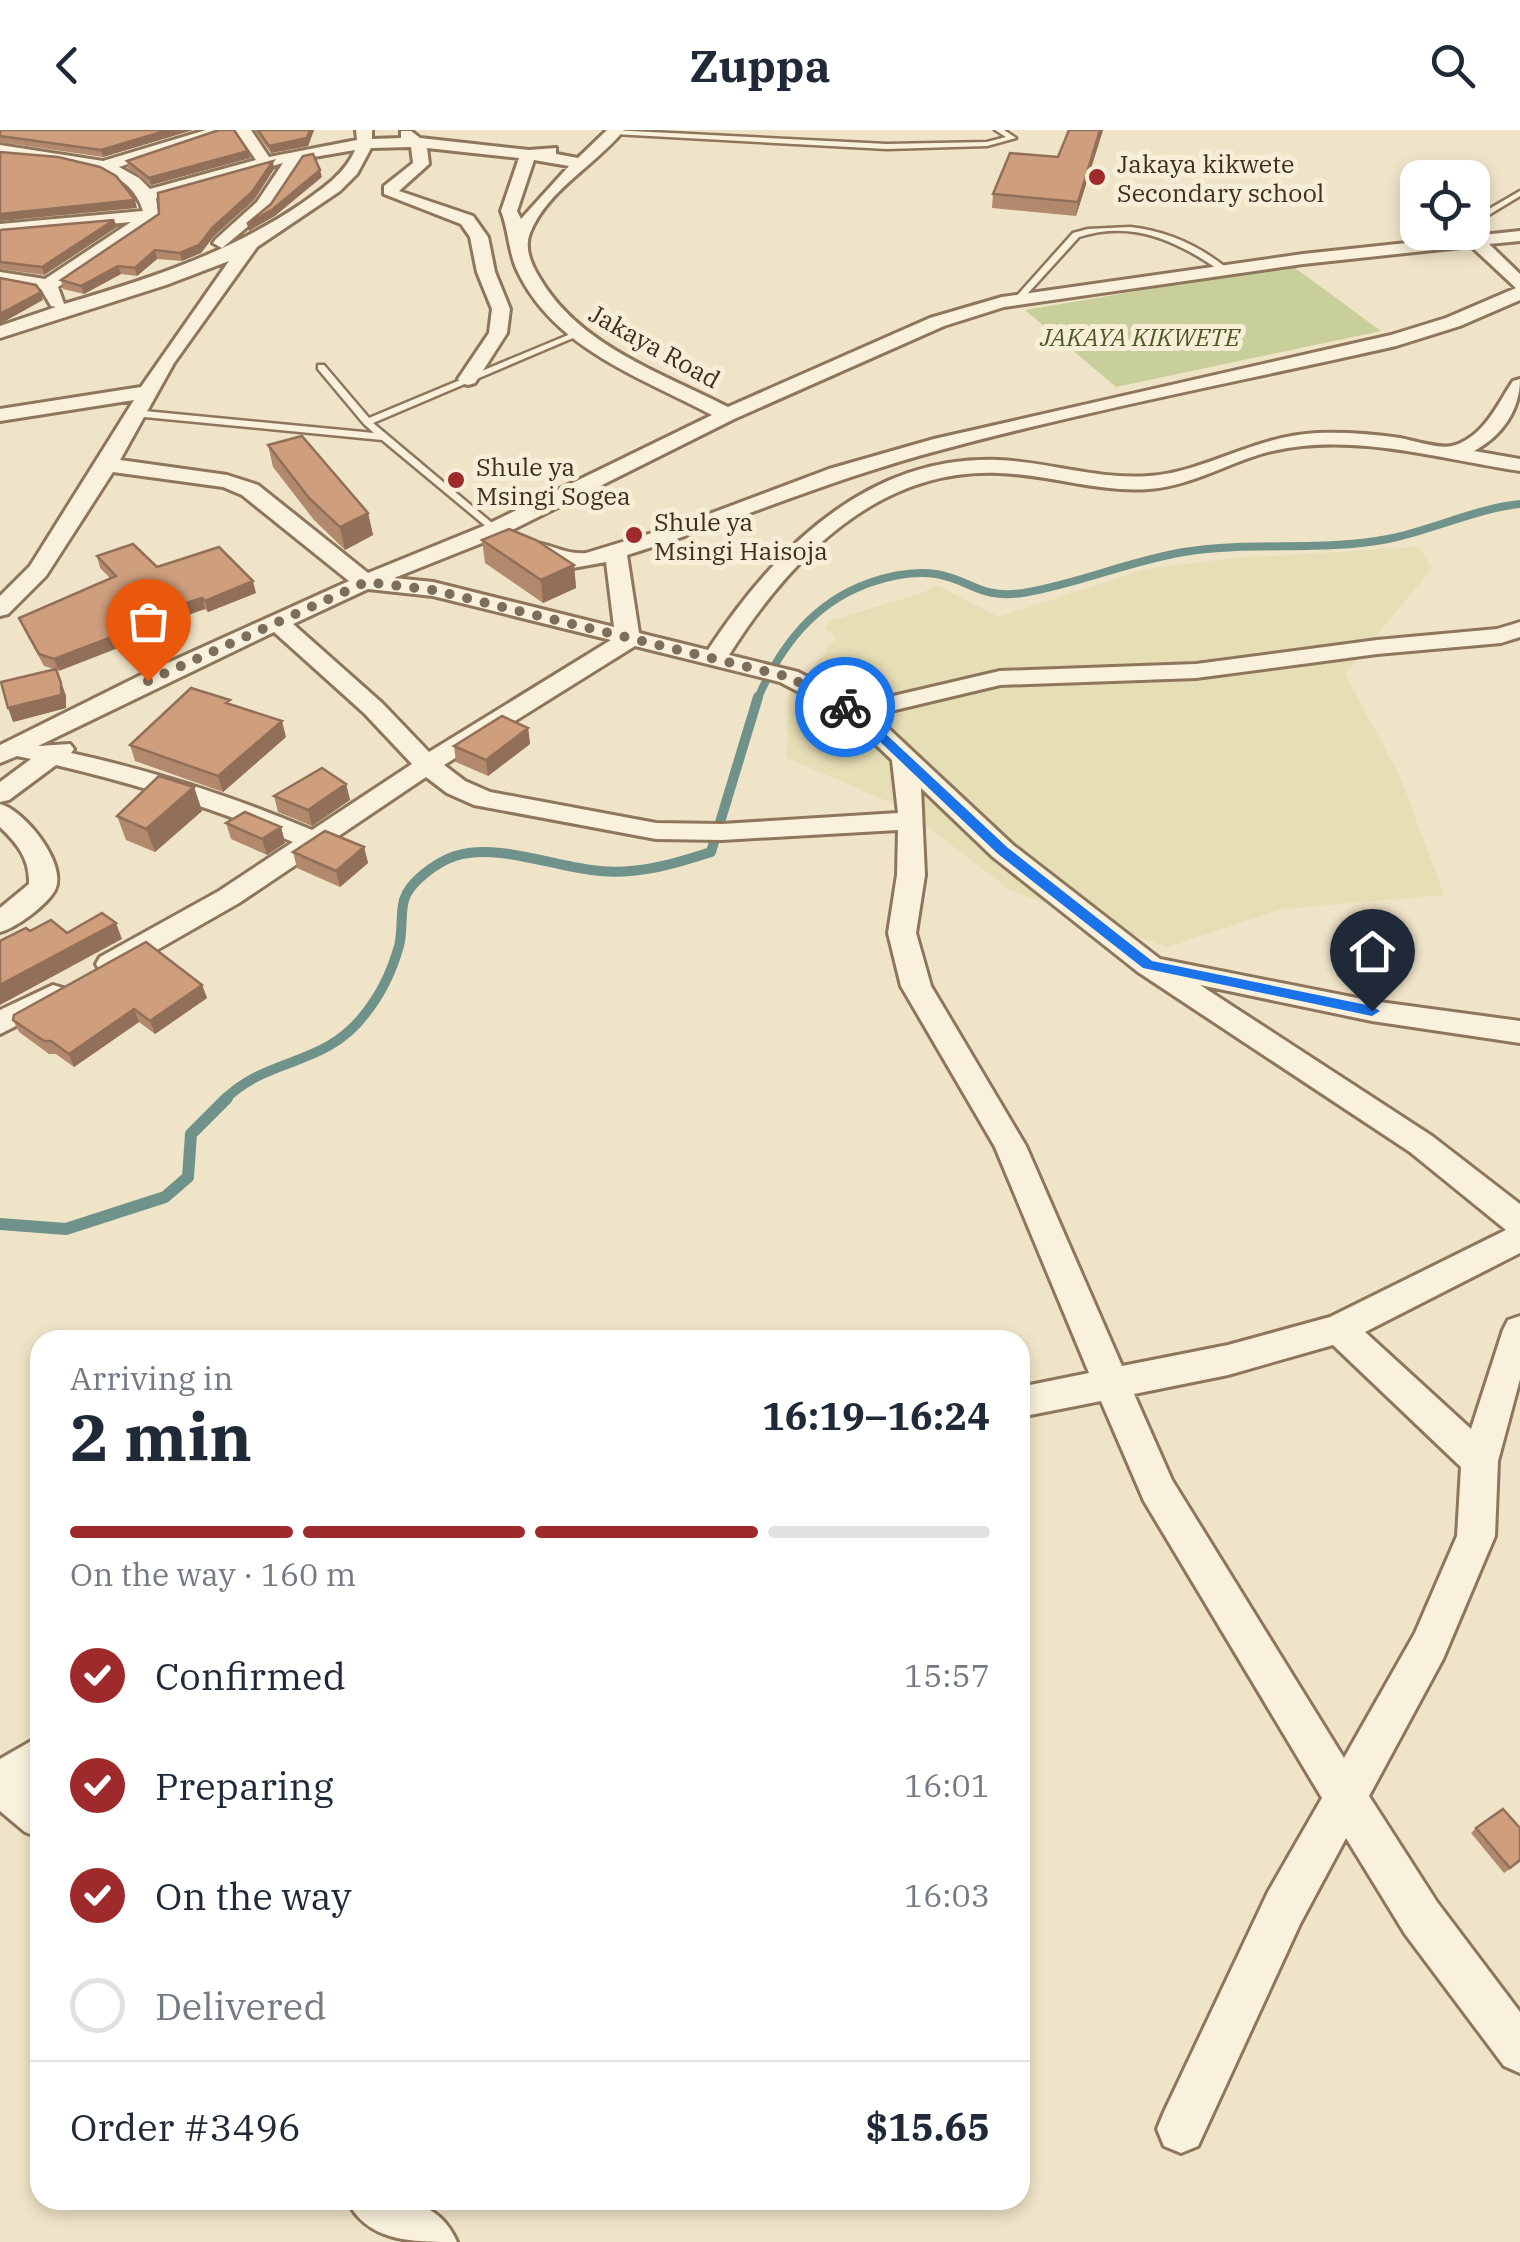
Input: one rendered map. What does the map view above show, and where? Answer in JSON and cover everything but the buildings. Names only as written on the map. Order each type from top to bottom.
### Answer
[{"type":"street","points":[[0,150],[107,165],[176,157],[222,130]]},
{"type":"street","points":[[242,130],[267,165]]},
{"type":"street","points":[[402,130],[425,146]]},
{"type":"street","points":[[440,130],[425,146],[421,164],[390,189],[392,194],[467,220],[479,237],[486,272],[501,308],[498,333],[468,379]]},
{"type":"street","points":[[528,155],[609,132]]},
{"type":"street","points":[[520,236],[534,214],[609,132]]},
{"type":"street","points":[[0,150],[32,134]]},
{"type":"street","points":[[0,332],[192,269],[251,243],[342,180],[365,137]]},
{"type":"street","points":[[146,195],[365,137],[582,163]]},
{"type":"street","name":"Jakaya Road","points":[[528,155],[509,212],[520,236],[520,259],[540,298],[576,335],[726,415]]},
{"type":"street","points":[[192,269],[263,205],[296,156]]},
{"type":"street","points":[[176,157],[203,181]]},
{"type":"street","points":[[107,165],[146,195],[153,214]]},
{"type":"street","points":[[0,229],[153,214]]},
{"type":"street","points":[[0,277],[48,286],[153,214]]},
{"type":"street","points":[[1490,233],[1520,236]]},
{"type":"street","points":[[0,609],[38,571],[108,465],[146,392],[251,243]]},
{"type":"street","points":[[7,752],[148,681],[366,582],[494,530],[726,415],[937,322],[1018,300],[1400,249]]},
{"type":"street","points":[[1490,250],[1520,284]]},
{"type":"street","points":[[48,286],[60,311]]},
{"type":"street","points":[[494,530],[536,552],[567,562],[616,554],[836,473],[906,453],[1396,340],[1453,322],[1520,293]]},
{"type":"street","points":[[1450,454],[1476,444],[1494,430],[1520,385]]},
{"type":"street","points":[[0,415],[146,392]]},
{"type":"street","points":[[714,659],[757,594],[797,549],[837,514],[894,487],[962,467],[995,466],[1119,483],[1151,483],[1272,445],[1346,439],[1520,465]]},
{"type":"street","points":[[108,465],[227,481],[250,490],[366,582],[450,593],[789,677],[856,712],[1003,851],[1148,965],[1421,1144],[1520,1222]]},
{"type":"street","points":[[616,554],[628,640]]},
{"type":"street","points":[[276,622],[372,708],[427,765],[456,787],[484,799],[656,831],[722,832],[912,821]]},
{"type":"street","points":[[856,712],[1000,678],[1232,668],[1377,646],[1500,636],[1520,629]]},
{"type":"street","points":[[0,1023],[229,896],[427,765],[628,640]]},
{"type":"street","points":[[0,794],[148,681]]},
{"type":"street","points":[[7,752],[122,772],[254,814],[315,841]]},
{"type":"street","points":[[905,760],[912,821],[911,875],[902,934],[916,986],[1010,1146],[1157,1489],[1346,1802],[1421,1918],[1520,2050]]},
{"type":"street","points":[[0,812],[24,835],[46,872],[43,887],[0,923]]},
{"type":"street","points":[[1148,965],[1372,1011],[1520,1032]]},
{"type":"street","points":[[1030,1400],[1228,1360],[1339,1329],[1520,1238]]},
{"type":"street","points":[[1339,1329],[1480,1460]]},
{"type":"street","points":[[1181,2129],[1284,1908],[1429,1646],[1476,1536],[1480,1460],[1520,1330]]},
{"type":"street","points":[[30,1763],[0,1784],[30,1809]]},
{"type":"street","points":[[386,2210],[432,2242]]},
{"type":"lane","points":[[609,132],[911,147],[994,145],[1012,138],[999,130]]},
{"type":"lane","points":[[1490,218],[1520,192]]},
{"type":"lane","points":[[1018,300],[1076,235],[1088,231],[1180,238],[1225,270]]},
{"type":"lane","points":[[367,422],[576,335]]},
{"type":"lane","points":[[320,367],[367,422],[494,530]]},
{"type":"lane","points":[[134,413],[385,437]]},
{"type":"shaded area","points":[[1419,547],[1432,568],[1345,674],[1400,776],[1444,895],[1282,909],[1167,947],[1010,890],[903,808],[787,758],[788,695],[827,651],[828,643],[833,643],[835,636],[825,629],[830,621],[937,585],[999,617],[1145,569],[1235,558]]},
{"type":"green space","name":"JAKAYA KIKWETE","points":[[1291,265],[1381,331],[1116,387],[1025,310]]},
{"type":"waterway","points":[[757,700],[776,662],[815,615],[849,592],[885,578],[936,574],[985,591],[1023,593],[1184,552],[1363,543],[1520,504]]},
{"type":"waterway","points":[[224,1100],[259,1076],[314,1053],[349,1031],[371,1006],[389,973],[399,946],[407,893],[425,874],[448,859],[488,852],[622,872],[667,865],[711,852],[757,700]]},
{"type":"waterway","points":[[0,1224],[66,1229],[165,1197],[188,1177],[191,1134],[227,1098]]},
{"type":"way so far","points":[[148,681],[366,582],[433,590],[789,677],[845,707]]},
{"type":"place","name":"Jakaya kikwete Secondary school","points":[[1097,177]]},
{"type":"place","name":"Shule ya Msingi Sogea","points":[[456,480]]},
{"type":"place","name":"Shule ya Msingi Haisoja","points":[[634,535]]},
{"type":"route","points":[[845,707],[856,712],[1003,851],[1148,965],[1372,1011]]}]
